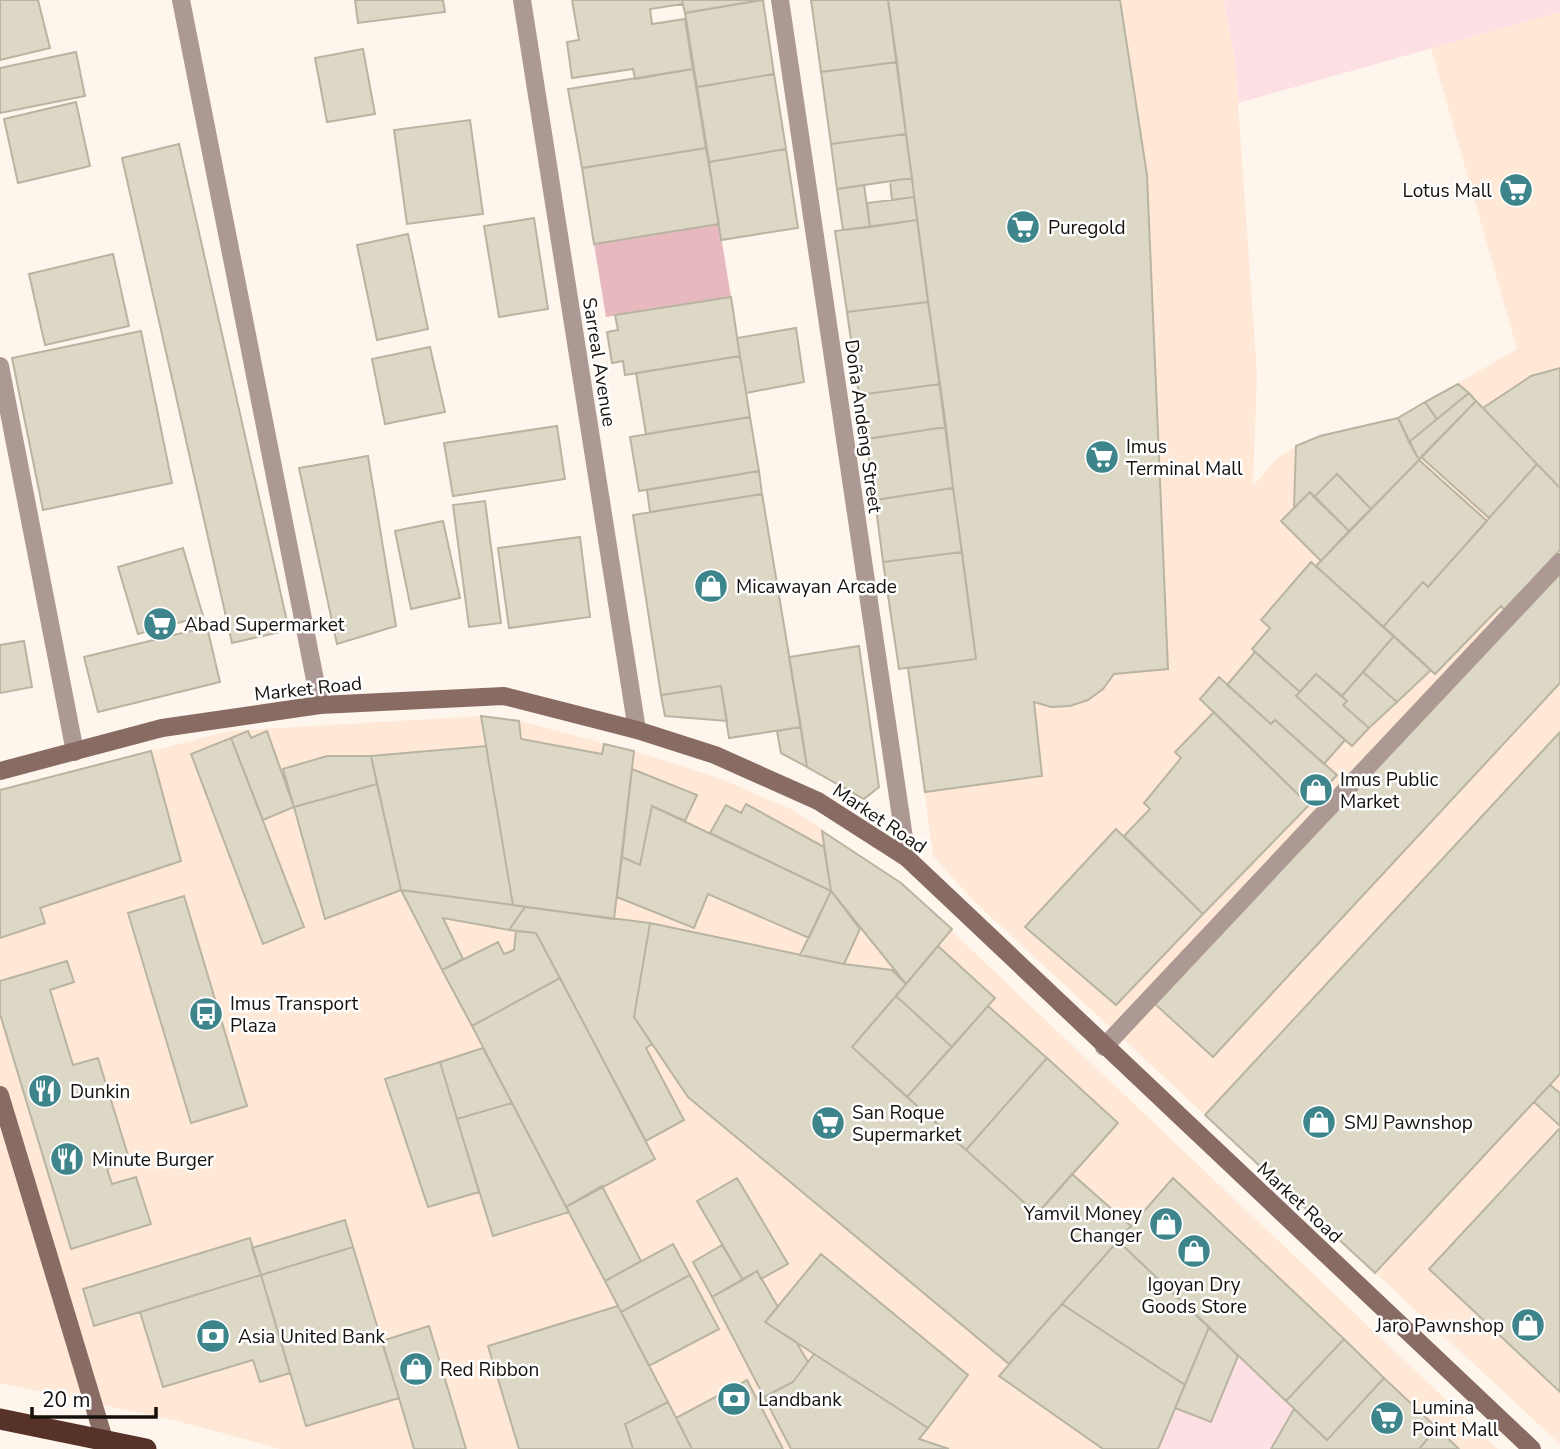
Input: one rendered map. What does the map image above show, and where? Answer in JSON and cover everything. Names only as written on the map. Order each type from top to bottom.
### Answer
[{"type":"highway","points":[[0,1419],[106,1445],[146,1449]]},
{"type":"street","points":[[181,0],[320,705]]},
{"type":"street","name":"Sarreal Avenue","points":[[522,0],[637,730]]},
{"type":"street","name":"Doña Andeng Street","points":[[780,0],[907,858]]},
{"type":"street","points":[[0,366],[75,752]]},
{"type":"street","points":[[1104,1047],[1560,562]]},
{"type":"street","name":"Market Road","points":[[0,771],[162,728],[320,705],[504,696],[637,730],[715,755],[788,787],[855,823],[907,858],[975,926],[1532,1449]]},
{"type":"street","points":[[0,1095],[106,1445]]},
{"type":"shaded area","points":[[888,0],[1224,0],[1235,61],[1257,374],[1253,486],[1276,459],[1296,446],[1320,436],[1398,418],[1517,349],[1431,48],[1560,12],[1560,1444],[975,902],[933,856],[908,668],[976,659]]},
{"type":"shaded area","points":[[1224,0],[1560,0],[1560,12],[1238,103],[1235,61]]},
{"type":"shaded area","points":[[719,224],[731,297],[606,317],[594,244]]},
{"type":"shaded area","points":[[481,716],[519,721],[634,751],[719,778],[793,810],[901,883],[1498,1449],[281,1449],[173,1420],[0,1383],[0,790],[229,731]]},
{"type":"shaded area","points":[[1238,1356],[1294,1409],[1271,1449],[1158,1449],[1175,1408],[1211,1422]]},
{"type":"building","points":[[0,0],[38,0],[50,48],[0,60]]},
{"type":"building","points":[[355,0],[443,0],[445,12],[358,23]]},
{"type":"building","points":[[572,0],[682,0],[683,4],[650,9],[652,24],[685,19],[693,69],[635,79],[633,69],[572,78],[567,42],[579,40]]},
{"type":"building","points":[[682,0],[761,0],[685,13]]},
{"type":"building","points":[[763,0],[774,74],[697,87],[685,13]]},
{"type":"building","points":[[811,0],[888,0],[897,62],[821,72]]},
{"type":"building","name":"Imus Terminal Mall","points":[[888,0],[1120,0],[1147,175],[1168,669],[1114,674],[1103,689],[1088,700],[1070,706],[1051,707],[1034,702],[1042,776],[925,792],[908,668],[976,659]]},
{"type":"building","points":[[363,49],[375,114],[327,122],[315,58]]},
{"type":"building","points":[[76,52],[85,96],[0,113],[0,68]]},
{"type":"building","points":[[897,62],[906,134],[831,144],[821,72]]},
{"type":"building","points":[[693,69],[706,148],[582,168],[568,89]]},
{"type":"building","points":[[774,74],[786,149],[709,162],[697,87]]},
{"type":"building","points":[[76,102],[90,166],[18,183],[4,119]]},
{"type":"building","points":[[470,120],[483,214],[407,224],[394,130]]},
{"type":"building","points":[[906,134],[912,178],[837,189],[831,144]]},
{"type":"building","points":[[179,144],[289,630],[232,643],[122,158]]},
{"type":"building","points":[[706,148],[719,224],[594,244],[582,168]]},
{"type":"building","points":[[786,149],[798,228],[721,240],[709,162]]},
{"type":"building","points":[[912,178],[914,197],[892,200],[890,181]]},
{"type":"building","points":[[864,185],[870,227],[843,230],[837,189]]},
{"type":"building","points":[[914,197],[917,220],[870,227],[867,203]]},
{"type":"building","points":[[534,218],[548,309],[499,317],[484,226]]},
{"type":"building","points":[[917,220],[928,302],[847,312],[835,231]]},
{"type":"building","points":[[408,234],[428,329],[377,340],[357,245]]},
{"type":"building","points":[[113,254],[129,326],[45,345],[29,274]]},
{"type":"building","points":[[731,297],[740,356],[625,375],[623,361],[612,363],[607,332],[618,330],[615,315]]},
{"type":"building","points":[[928,302],[940,384],[859,395],[847,312]]},
{"type":"building","points":[[796,328],[804,382],[746,393],[737,338]]},
{"type":"building","points":[[141,331],[172,483],[43,510],[12,358]]},
{"type":"building","points":[[430,347],[445,412],[385,424],[372,359]]},
{"type":"building","points":[[740,356],[750,417],[646,434],[636,373]]},
{"type":"building","points":[[1560,368],[1560,488],[1483,408],[1531,376]]},
{"type":"building","points":[[940,384],[946,427],[866,439],[859,395]]},
{"type":"building","points":[[1458,384],[1469,393],[1437,419],[1425,402]]},
{"type":"building","points":[[1469,393],[1476,401],[1419,460],[1409,442]]},
{"type":"building","points":[[1476,401],[1537,464],[1489,518],[1421,457]]},
{"type":"building","points":[[1425,402],[1437,419],[1409,442],[1398,418]]},
{"type":"building","points":[[750,417],[759,471],[639,491],[630,437]]},
{"type":"building","points":[[1398,418],[1419,460],[1371,509],[1337,474],[1314,497],[1310,492],[1294,508],[1296,446],[1320,436]]},
{"type":"building","points":[[557,426],[565,479],[453,496],[444,443]]},
{"type":"building","points":[[946,427],[953,488],[875,500],[866,439]]},
{"type":"building","points":[[368,456],[396,626],[337,644],[299,468]]},
{"type":"building","points":[[1419,460],[1487,521],[1428,587],[1423,582],[1383,627],[1316,566]]},
{"type":"building","points":[[1537,464],[1560,488],[1560,550],[1507,613],[1501,606],[1435,674],[1383,627],[1423,582],[1428,587]]},
{"type":"building","points":[[759,471],[762,494],[650,512],[647,490]]},
{"type":"building","points":[[1337,474],[1371,509],[1349,531],[1314,497]]},
{"type":"building","points":[[953,488],[962,552],[883,562],[875,500]]},
{"type":"building","points":[[1310,492],[1349,531],[1321,561],[1281,521]]},
{"type":"building","name":"Micawayan Arcade","points":[[762,494],[801,727],[729,738],[721,686],[661,695],[633,515]]},
{"type":"building","points":[[485,501],[501,623],[469,627],[453,505]]},
{"type":"building","points":[[443,521],[460,598],[411,609],[395,531]]},
{"type":"building","points":[[580,537],[590,617],[509,628],[498,548]]},
{"type":"building","points":[[183,548],[203,616],[138,634],[118,567]]},
{"type":"building","points":[[962,552],[976,659],[899,669],[883,562]]},
{"type":"building","points":[[1311,562],[1394,636],[1342,696],[1316,674],[1300,692],[1252,649],[1270,628],[1261,620]]},
{"type":"building","points":[[1560,571],[1560,683],[1213,1057],[1155,1004]]},
{"type":"building","points":[[207,627],[220,682],[98,712],[84,657]]},
{"type":"building","points":[[1394,636],[1431,670],[1397,702],[1363,672]]},
{"type":"building","points":[[24,641],[32,687],[0,693],[0,645]]},
{"type":"building","points":[[859,646],[879,787],[864,799],[807,767],[789,657]]},
{"type":"building","points":[[1255,652],[1300,692],[1296,696],[1345,740],[1324,764],[1275,720],[1271,724],[1227,685]]},
{"type":"building","points":[[1363,672],[1397,702],[1369,728],[1343,705],[1347,701],[1342,696]]},
{"type":"building","points":[[1316,674],[1347,701],[1343,705],[1369,728],[1352,746],[1296,696]]},
{"type":"building","points":[[1219,677],[1271,724],[1275,720],[1337,775],[1309,805],[1200,699]]},
{"type":"building","points":[[721,686],[727,721],[665,716],[661,695]]},
{"type":"building","points":[[1214,712],[1309,805],[1203,914],[1124,836],[1150,809],[1144,803],[1181,758],[1175,752]]},
{"type":"building","points":[[481,716],[519,721],[521,739],[602,754],[604,744],[634,751],[614,919],[513,905]]},
{"type":"building","points":[[801,727],[807,767],[781,753],[777,731]]},
{"type":"building","points":[[248,731],[251,738],[267,731],[294,807],[263,820],[231,738]]},
{"type":"building","points":[[1560,732],[1560,1074],[1375,1273],[1205,1115]]},
{"type":"building","points":[[231,738],[304,927],[263,944],[191,754]]},
{"type":"building","points":[[486,746],[513,905],[401,890],[371,756]]},
{"type":"building","points":[[151,751],[181,861],[40,908],[45,923],[0,938],[0,790]]},
{"type":"building","points":[[327,756],[371,756],[377,784],[294,807],[283,769]]},
{"type":"building","points":[[632,769],[697,795],[685,821],[652,806],[640,865],[622,857]]},
{"type":"building","points":[[377,784],[401,890],[325,919],[294,807]]},
{"type":"building","points":[[746,804],[824,847],[831,891],[710,833],[726,805],[741,813]]},
{"type":"building","points":[[652,806],[831,891],[809,938],[708,894],[694,928],[617,897],[622,857],[640,865]]},
{"type":"building","points":[[1116,829],[1203,914],[1116,1005],[1025,927]]},
{"type":"building","points":[[822,831],[901,883],[952,929],[906,984],[831,891]]},
{"type":"building","points":[[401,890],[525,907],[509,930],[443,918],[463,959],[442,970]]},
{"type":"building","points":[[831,891],[860,929],[844,964],[800,955]]},
{"type":"building","points":[[184,896],[247,1106],[191,1123],[128,913]]},
{"type":"building","points":[[525,907],[650,923],[634,1017],[652,1044],[646,1048],[684,1120],[646,1141],[536,933],[509,930]]},
{"type":"building","name":"San Roque Supermarket","points":[[650,923],[844,964],[892,970],[906,984],[852,1047],[1037,1214],[1072,1174],[1131,1226],[1009,1364],[688,1097],[634,1017]]},
{"type":"building","points":[[516,931],[536,933],[560,978],[472,1026],[442,970],[498,942],[504,954],[514,950]]},
{"type":"building","points":[[938,946],[995,998],[952,1047],[896,996]]},
{"type":"building","points":[[67,961],[74,982],[50,990],[73,1065],[98,1058],[130,1162],[107,1169],[112,1184],[136,1177],[151,1224],[71,1249],[0,1014],[0,981]]},
{"type":"building","points":[[560,978],[655,1159],[566,1207],[472,1026]]},
{"type":"building","points":[[896,996],[952,1047],[907,1097],[852,1047]]},
{"type":"building","points":[[988,1006],[1047,1058],[966,1150],[907,1097]]},
{"type":"building","points":[[483,1048],[512,1103],[457,1119],[440,1062]]},
{"type":"building","points":[[1047,1058],[1118,1123],[1037,1214],[966,1150]]},
{"type":"building","points":[[440,1062],[479,1192],[428,1207],[385,1079]]},
{"type":"building","points":[[1550,1085],[1560,1093],[1560,1126],[1534,1102]]},
{"type":"building","points":[[512,1103],[569,1212],[493,1236],[457,1119]]},
{"type":"building","points":[[1560,1128],[1560,1392],[1429,1269]]},
{"type":"building","points":[[737,1178],[788,1264],[761,1279],[757,1271],[743,1280],[697,1201]]},
{"type":"building","points":[[1173,1178],[1344,1339],[1286,1401],[1118,1241]]},
{"type":"building","points":[[602,1186],[641,1261],[605,1281],[566,1207]]},
{"type":"building","points":[[345,1220],[353,1247],[261,1275],[252,1248]]},
{"type":"building","points":[[250,1238],[261,1275],[94,1326],[83,1289]]},
{"type":"building","points":[[1118,1241],[1209,1327],[1185,1385],[1062,1304]]},
{"type":"building","points":[[673,1244],[690,1275],[621,1312],[605,1281]]},
{"type":"building","points":[[722,1245],[743,1280],[712,1297],[693,1262]]},
{"type":"building","points":[[353,1247],[399,1398],[306,1426],[261,1275]]},
{"type":"building","points":[[821,1254],[968,1375],[928,1428],[765,1322]]},
{"type":"building","points":[[757,1271],[778,1307],[765,1322],[796,1342],[808,1362],[793,1382],[764,1397],[712,1297]]},
{"type":"building","name":"Asia United Bank","points":[[261,1275],[290,1373],[260,1382],[253,1360],[163,1387],[140,1312]]},
{"type":"building","points":[[690,1275],[719,1329],[649,1366],[621,1312]]},
{"type":"building","points":[[1062,1304],[1185,1385],[1158,1449],[1103,1449],[999,1376]]},
{"type":"building","points":[[618,1306],[668,1402],[625,1424],[633,1449],[519,1449],[488,1346]]},
{"type":"building","name":"Red Ribbon","points":[[429,1326],[466,1449],[414,1449],[382,1341]]},
{"type":"building","points":[[1209,1327],[1238,1356],[1211,1422],[1175,1408]]},
{"type":"building","points":[[1344,1339],[1384,1378],[1327,1440],[1286,1401]]},
{"type":"building","points":[[814,1354],[928,1428],[919,1439],[949,1449],[791,1449],[764,1397],[793,1382]]},
{"type":"building","name":"Lumina Point Mall","points":[[1384,1378],[1437,1428],[1419,1449],[1271,1449],[1294,1409],[1327,1440]]},
{"type":"building","name":"Landbank","points":[[747,1380],[783,1449],[692,1449],[676,1418]]},
{"type":"building","points":[[668,1402],[692,1449],[633,1449],[625,1424]]},
{"type":"building","points":[[1437,1428],[1459,1449],[1419,1449]]},
{"type":"place","name":"Lotus Mall","points":[[1516,190]]},
{"type":"place","name":"Puregold","points":[[1023,227]]},
{"type":"place","name":"Imus Terminal Mall","points":[[1102,457]]},
{"type":"place","name":"Micawayan Arcade","points":[[711,586]]},
{"type":"place","name":"Abad Supermarket","points":[[160,624]]},
{"type":"place","name":"Imus Public Market","points":[[1316,790]]},
{"type":"place","name":"Imus Transport Plaza","points":[[206,1014]]},
{"type":"place","name":"Dunkin","points":[[45,1091]]},
{"type":"place","name":"SMJ Pawnshop","points":[[1319,1122]]},
{"type":"place","name":"San Roque Supermarket","points":[[828,1123]]},
{"type":"place","name":"Minute Burger","points":[[67,1159]]},
{"type":"place","name":"Yamvil Money Changer","points":[[1166,1224]]},
{"type":"place","name":"Igoyan Dry Goods Store","points":[[1194,1251]]},
{"type":"place","name":"Jaro Pawnshop","points":[[1528,1325]]},
{"type":"place","name":"Asia United Bank","points":[[213,1336]]},
{"type":"place","name":"Red Ribbon","points":[[416,1369]]},
{"type":"place","name":"Landbank","points":[[734,1399]]},
{"type":"place","name":"Lumina Point Mall","points":[[1387,1418]]}]
